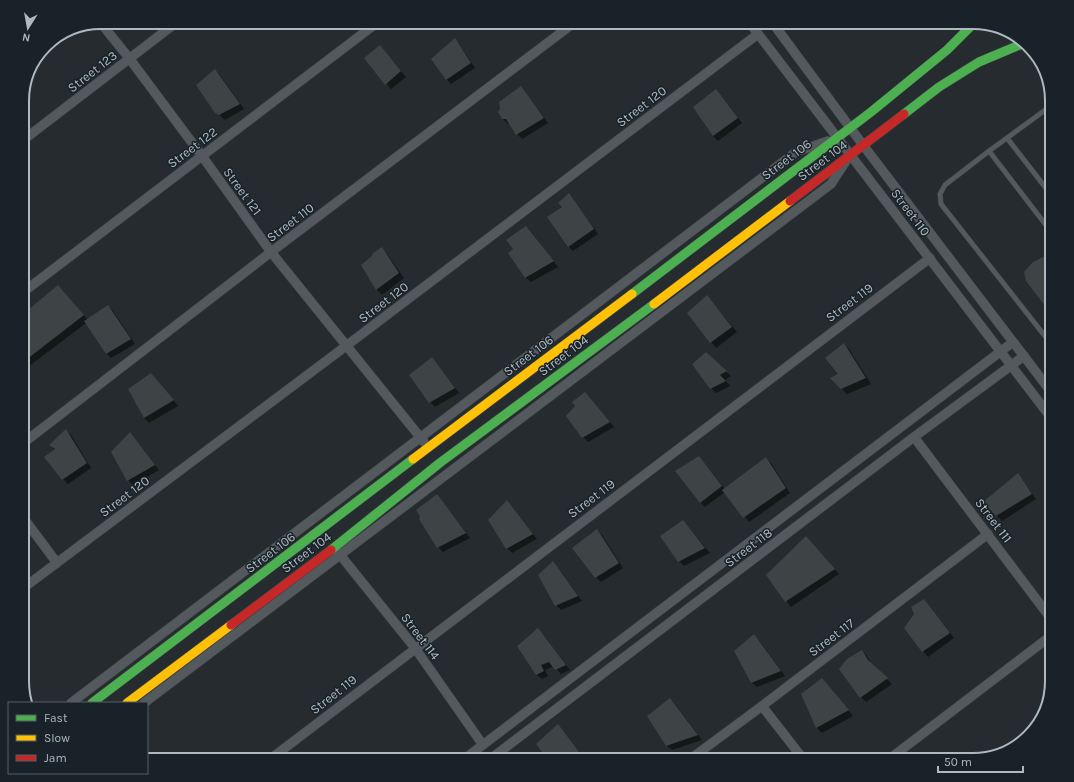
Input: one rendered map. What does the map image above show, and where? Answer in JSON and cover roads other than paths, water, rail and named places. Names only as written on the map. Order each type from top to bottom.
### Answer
[{"type":"street","name":"Street 121","points":[[106,29],[202,156],[271,252],[428,448]]},
{"type":"street","name":"Street 123","points":[[29,136],[168,29]]},
{"type":"street","name":"Street 122","points":[[29,288],[369,29]]},
{"type":"street","name":"Street 110","points":[[29,439],[271,252],[566,29]]},
{"type":"street","name":"Street 110","points":[[754,29],[1045,410]]},
{"type":"street","name":"Street 110","points":[[777,29],[863,145],[1045,383]]},
{"type":"street","name":"Street 106","points":[[94,702],[200,634],[305,542],[428,448],[639,301],[740,211],[851,127],[947,50],[968,29]]},
{"type":"street","name":"Street 120","points":[[29,584],[758,34]]},
{"type":"street","name":"Street 104","points":[[128,702],[200,634],[334,547],[442,462],[540,389],[639,301],[748,232],[939,87],[979,62],[1019,45]]},
{"type":"street","points":[[72,702],[796,152],[837,137]]},
{"type":"street","points":[[145,702],[831,184],[850,154]]},
{"type":"street","points":[[732,202],[740,211]]},
{"type":"street","points":[[748,232],[756,241]]},
{"type":"street","name":"Street 119","points":[[278,753],[930,258]]},
{"type":"street","points":[[472,753],[1000,351],[1014,342]]},
{"type":"street","name":"Street 118","points":[[502,753],[914,437],[1024,356]]},
{"type":"street","points":[[540,389],[547,399]]},
{"type":"street","name":"Street 111","points":[[914,437],[1045,611]]},
{"type":"street","points":[[29,525],[57,563]]},
{"type":"street","points":[[297,532],[305,542]]},
{"type":"street","name":"Street 117","points":[[698,753],[988,534]]},
{"type":"street","name":"Street 114","points":[[334,547],[415,648],[483,745]]},
{"type":"street","points":[[897,753],[1045,640]]},
{"type":"street","points":[[762,706],[799,753]]},
{"type":"lane","points":[[1045,110],[945,185],[940,194],[941,204],[1045,336]]},
{"type":"lane","points":[[1007,138],[1045,187]]},
{"type":"lane","points":[[989,151],[1045,224]]}]
